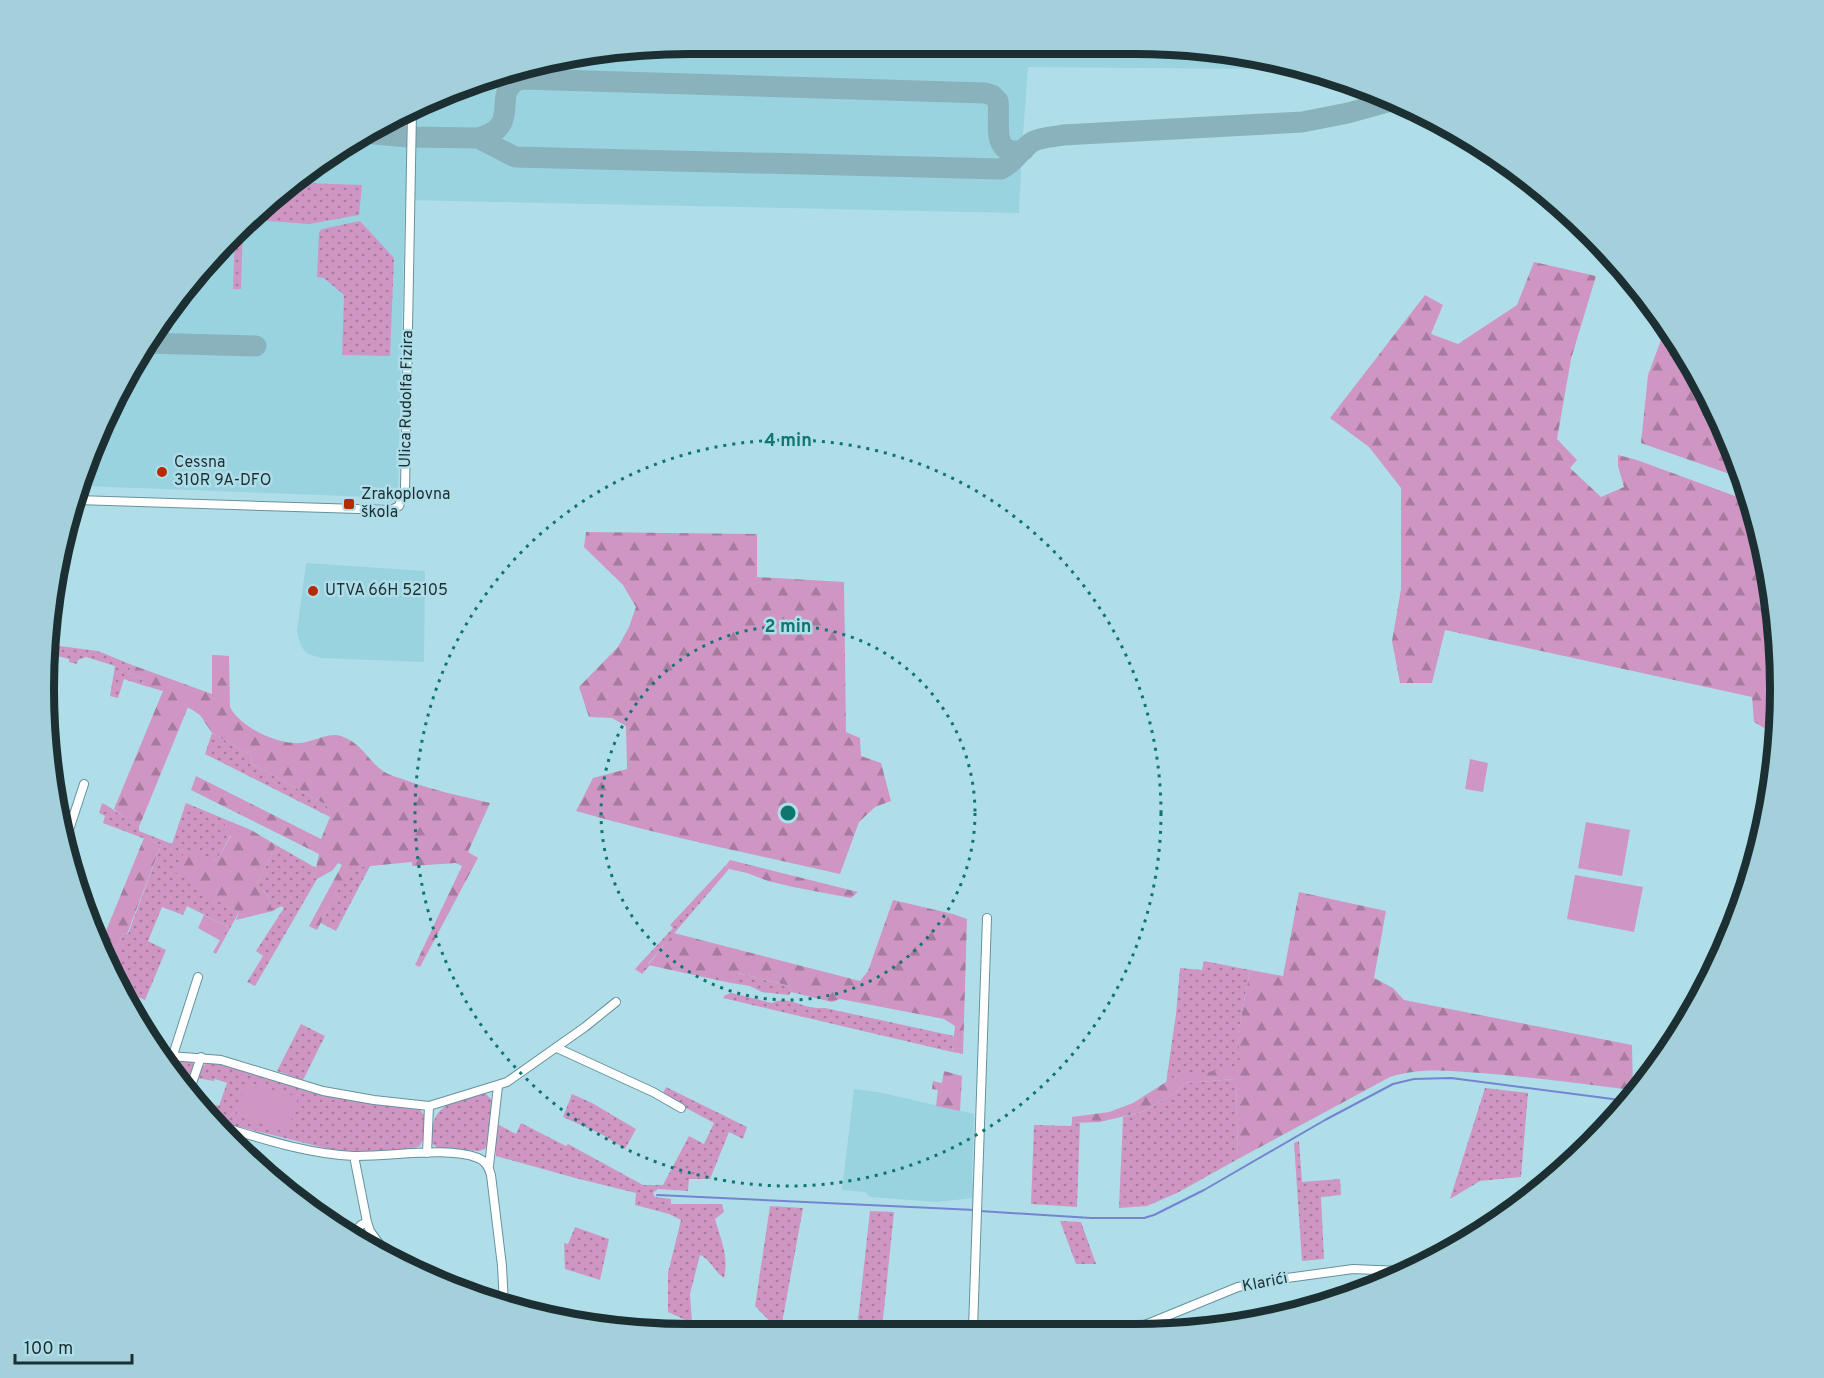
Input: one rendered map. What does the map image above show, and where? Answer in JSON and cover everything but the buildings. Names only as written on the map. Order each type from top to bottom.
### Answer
[{"type":"street","name":"Ulica Rudolfa Fizira","points":[[83,500],[392,510],[399,506],[405,490],[412,117]]},
{"type":"street","points":[[70,827],[84,784]]},
{"type":"street","points":[[973,1324],[987,918]]},
{"type":"street","points":[[198,977],[173,1055],[228,1062],[323,1091],[429,1106],[498,1086],[517,1077],[616,1002]]},
{"type":"street","points":[[557,1048],[653,1092],[681,1108]]},
{"type":"street","points":[[192,1084],[201,1057]]},
{"type":"street","points":[[498,1086],[489,1166],[504,1296]]},
{"type":"street","points":[[427,1153],[429,1106]]},
{"type":"street","points":[[234,1130],[309,1150],[354,1156],[427,1153],[471,1156],[481,1159],[489,1166]]},
{"type":"street","points":[[354,1156],[367,1222],[370,1231],[379,1243]]},
{"type":"street","points":[[356,1230],[367,1222]]},
{"type":"street","name":"Klarići","points":[[1148,1324],[1238,1287],[1353,1269],[1390,1271]]},
{"type":"shaded area","points":[[1135,54],[1177,55],[1258,66],[1258,69],[1028,67],[1019,213],[405,200],[398,498],[88,486],[102,446],[139,371],[185,302],[212,270],[240,240],[302,185],[371,139],[408,119],[446,102],[525,76],[565,66],[647,55]]},
{"type":"shaded area","points":[[306,563],[425,571],[424,662],[321,658],[308,654],[303,649],[297,631]]},
{"type":"shaded area","points":[[854,1089],[878,1092],[974,1114],[973,1198],[937,1202],[870,1197],[865,1192],[842,1190]]},
{"type":"green space","points":[[305,183],[362,185],[359,215],[309,224],[260,221]]},
{"type":"green space","points":[[360,221],[394,258],[390,356],[342,355],[344,295],[324,278],[317,277],[319,232],[322,229]]},
{"type":"green space","points":[[243,238],[241,289],[233,289],[234,246]]},
{"type":"green space","points":[[1534,262],[1596,276],[1571,359],[1557,439],[1577,460],[1570,468],[1601,497],[1624,487],[1618,466],[1618,455],[1735,496],[1737,489],[1758,565],[1765,606],[1769,647],[1769,731],[1754,722],[1752,697],[1445,630],[1432,683],[1400,683],[1392,641],[1401,589],[1401,488],[1369,447],[1330,418],[1425,295],[1443,305],[1431,334],[1458,344],[1517,305]]},
{"type":"green space","points":[[1663,336],[1705,408],[1732,475],[1641,443],[1648,375]]},
{"type":"green space","points":[[586,532],[757,534],[757,577],[844,582],[846,732],[860,738],[861,756],[881,763],[891,801],[875,807],[859,822],[840,874],[675,837],[576,811],[593,778],[627,769],[626,726],[612,718],[589,717],[579,687],[618,647],[629,627],[636,607],[623,585],[584,547]]},
{"type":"green space","points":[[55,645],[98,651],[132,665],[128,673],[143,679],[142,685],[124,679],[118,698],[110,696],[115,666],[86,657],[78,660],[77,664],[69,662],[69,659],[55,655]]},
{"type":"green space","points":[[212,655],[229,656],[230,707],[242,722],[261,734],[292,743],[306,742],[331,735],[341,736],[354,743],[388,774],[436,790],[490,803],[468,852],[478,858],[420,967],[415,965],[462,866],[456,863],[412,866],[412,862],[350,868],[317,930],[309,926],[342,865],[338,863],[333,870],[317,879],[314,877],[319,854],[191,790],[196,776],[321,839],[330,817],[327,805],[252,764],[251,755],[212,733],[200,715],[188,707],[139,827],[114,809],[163,691],[142,685],[143,679],[128,673],[132,665],[212,694]]},
{"type":"green space","points":[[212,733],[251,755],[252,764],[327,805],[330,817],[205,754]]},
{"type":"green space","points":[[1470,759],[1488,763],[1483,792],[1465,789]]},
{"type":"green space","points":[[102,803],[139,827],[139,831],[172,844],[186,803],[227,820],[224,829],[231,835],[217,859],[211,860],[192,886],[239,912],[216,954],[213,952],[228,927],[187,906],[183,915],[162,907],[148,941],[166,950],[145,1000],[133,995],[113,958],[123,933],[128,934],[161,845],[103,823],[105,816],[99,813]]},
{"type":"green space","points":[[227,820],[251,830],[276,845],[257,884],[267,895],[273,911],[236,920],[239,912],[191,887],[194,882],[176,873],[185,849],[211,860],[217,859],[231,836],[223,829]]},
{"type":"green space","points":[[1586,822],[1630,830],[1622,876],[1578,868]]},
{"type":"green space","points":[[144,838],[161,845],[127,934],[123,933],[113,958],[104,936]]},
{"type":"green space","points":[[276,845],[316,868],[314,877],[317,879],[255,986],[247,982],[263,956],[256,951],[284,908],[281,906],[273,911],[267,895],[257,884]]},
{"type":"green space","points":[[730,860],[858,892],[851,898],[768,881],[729,869],[726,865]]},
{"type":"green space","points":[[726,865],[729,869],[648,964],[650,965],[642,974],[635,969],[673,928],[670,925]]},
{"type":"green space","points":[[370,866],[336,931],[321,923],[349,867]]},
{"type":"green space","points":[[1575,875],[1643,887],[1634,932],[1567,919]]},
{"type":"green space","points":[[1299,892],[1386,911],[1374,978],[1393,988],[1404,1000],[1632,1045],[1633,1083],[1628,1089],[1481,1073],[1436,1070],[1402,1074],[1390,1077],[1238,1159],[1236,1079],[1184,1083],[1179,1091],[1142,1112],[1100,1122],[1072,1123],[1072,1117],[1109,1112],[1133,1103],[1174,1077],[1240,1067],[1238,1034],[1250,970],[1283,976]]},
{"type":"green space","points":[[893,900],[967,919],[963,1054],[952,1052],[955,1026],[944,1019],[840,999],[832,1002],[791,992],[790,986],[738,973],[731,983],[648,965],[674,933],[860,981],[868,971]]},
{"type":"green space","points":[[204,915],[228,927],[221,941],[198,928]]},
{"type":"green space","points":[[1204,961],[1250,970],[1238,1034],[1241,1067],[1166,1083],[1180,968],[1202,970]]},
{"type":"green space","points":[[737,973],[790,986],[791,992],[789,995],[762,992],[750,986],[731,983]]},
{"type":"green space","points":[[732,993],[772,1003],[781,1000],[791,1001],[810,1007],[825,1008],[954,1036],[952,1052],[723,998]]},
{"type":"green space","points":[[301,1024],[325,1036],[303,1080],[277,1071]]},
{"type":"green space","points":[[172,1058],[191,1060],[194,1065],[189,1081]]},
{"type":"green space","points":[[208,1062],[217,1062],[322,1094],[420,1110],[426,1117],[425,1141],[413,1150],[353,1152],[333,1150],[227,1124],[207,1102],[219,1106],[227,1083],[215,1079],[214,1081],[197,1078],[202,1067]]},
{"type":"green space","points":[[944,1071],[962,1076],[960,1111],[936,1106],[938,1090],[932,1089],[933,1081],[942,1083]]},
{"type":"green space","points":[[1236,1079],[1238,1159],[1177,1193],[1147,1206],[1119,1208],[1123,1117],[1142,1112],[1179,1091],[1184,1083]]},
{"type":"green space","points":[[246,1082],[298,1097],[288,1131],[236,1116]]},
{"type":"green space","points":[[666,1087],[747,1127],[743,1139],[729,1132],[710,1179],[689,1179],[688,1191],[658,1189],[653,1193],[655,1197],[671,1199],[671,1204],[722,1204],[724,1212],[715,1219],[725,1255],[724,1278],[707,1259],[700,1255],[690,1294],[692,1323],[668,1312],[668,1273],[681,1220],[669,1214],[635,1205],[636,1193],[496,1156],[496,1146],[494,1146],[497,1124],[516,1134],[521,1123],[566,1146],[568,1144],[643,1185],[663,1185],[689,1136],[704,1144],[714,1123],[662,1095]]},
{"type":"green space","points":[[1485,1088],[1528,1093],[1521,1177],[1480,1181],[1450,1199]]},
{"type":"green space","points":[[486,1094],[493,1101],[489,1144],[485,1149],[479,1151],[438,1148],[430,1142],[434,1120],[438,1113],[458,1100]]},
{"type":"green space","points":[[572,1094],[636,1129],[625,1149],[603,1135],[563,1117]]},
{"type":"green space","points":[[1072,1123],[1080,1123],[1077,1207],[1031,1204],[1034,1125],[1071,1126]]},
{"type":"green space","points":[[1299,1141],[1302,1182],[1340,1179],[1341,1195],[1321,1197],[1324,1259],[1302,1261],[1294,1143]]},
{"type":"green space","points":[[770,1206],[803,1208],[782,1324],[772,1324],[755,1306]]},
{"type":"green space","points":[[870,1211],[894,1212],[883,1324],[858,1324]]},
{"type":"green space","points":[[1060,1221],[1081,1222],[1096,1264],[1076,1264]]},
{"type":"green space","points":[[575,1227],[609,1239],[600,1280],[565,1269],[564,1243],[568,1244]]},
{"type":"waterway","points":[[980,1211],[1091,1218],[1144,1218],[1154,1215],[1204,1190],[1325,1120],[1393,1084],[1414,1079],[1451,1078],[1619,1100]]},
{"type":"waterway","points":[[657,1195],[975,1210]]},
{"type":"taxiway","points":[[478,138],[492,132],[500,125],[504,117],[507,91],[512,84],[522,79],[985,93],[992,95],[998,101],[998,127],[1001,143],[1006,149],[1024,150]]},
{"type":"taxiway","points":[[379,134],[478,138],[515,157],[1001,169],[1011,163],[1034,141],[1045,138],[1063,135],[1302,122],[1382,104]]},
{"type":"taxiway","points":[[156,343],[256,346]]},
{"type":"place","name":"Cessna 310R 9A-DFO","points":[[162,472]]},
{"type":"place","name":"Zrakoplovna škola","points":[[349,504]]},
{"type":"place","name":"UTVA 66H 52105","points":[[313,591]]}]
